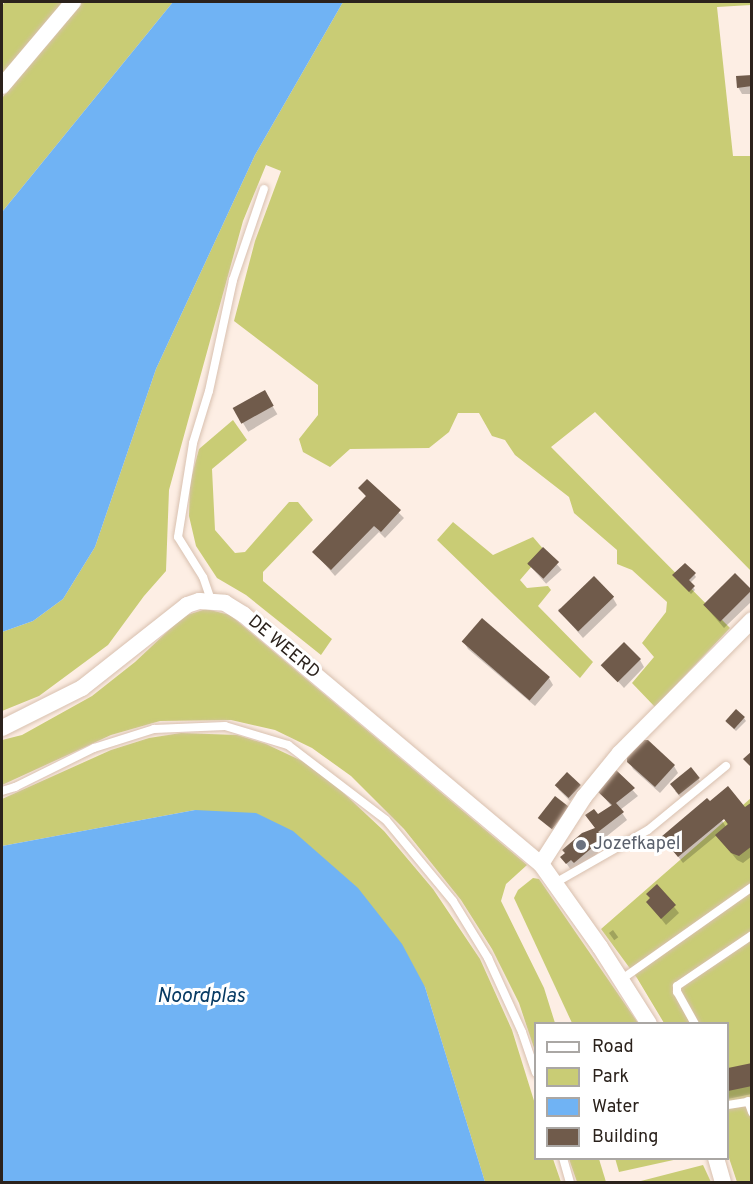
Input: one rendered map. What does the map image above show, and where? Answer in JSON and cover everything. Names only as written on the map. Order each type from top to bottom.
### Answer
[{"type":"street","points":[[2,86],[73,2]]},
{"type":"street","points":[[2,728],[82,688],[187,605],[211,600]]},
{"type":"street","name":"DE WEERD","points":[[211,600],[225,603],[244,615],[541,864],[622,979],[648,1022]]},
{"type":"street","points":[[541,864],[584,797],[620,753],[752,620]]},
{"type":"street","points":[[717,1160],[723,1182]]},
{"type":"lane","points":[[211,600],[203,577],[178,537],[193,442],[209,391],[233,280],[264,189]]},
{"type":"lane","points":[[2,791],[15,788],[94,748],[154,729],[225,726],[288,745],[386,820],[453,901],[488,958],[522,1032],[534,1067]]},
{"type":"lane","points":[[555,883],[648,830],[726,766]]},
{"type":"lane","points":[[622,979],[752,887]]},
{"type":"lane","points":[[694,1022],[677,992],[677,986],[752,935]]},
{"type":"lane","points":[[729,1105],[750,1101],[752,1112]]},
{"type":"lane","points":[[563,1160],[570,1182]]},
{"type":"green space","points":[[5,2],[67,2],[2,79],[2,6]]},
{"type":"green space","points":[[80,2],[173,2],[2,212],[2,98]]},
{"type":"green space","points":[[343,2],[751,2],[751,5],[717,7],[733,156],[751,156],[751,571],[595,412],[551,447],[730,628],[655,707],[632,683],[654,657],[642,643],[666,612],[667,602],[632,570],[617,564],[617,550],[574,513],[569,497],[515,455],[505,440],[492,436],[479,413],[458,413],[449,432],[429,448],[350,449],[330,467],[303,452],[299,439],[318,415],[318,385],[234,321],[255,241],[281,171],[266,165],[243,221],[169,490],[166,571],[144,596],[108,645],[39,696],[2,711],[2,632],[33,621],[63,599],[95,547],[156,369],[255,155]]},
{"type":"green space","points":[[233,420],[247,440],[212,469],[215,530],[235,553],[245,552],[289,502],[298,502],[313,520],[263,572],[263,581],[332,639],[321,655],[246,595],[217,578],[196,546],[189,516],[190,483],[199,449]]},
{"type":"green space","points":[[453,522],[493,555],[533,537],[545,551],[520,580],[527,588],[548,586],[551,590],[538,606],[593,662],[580,678],[437,540]]},
{"type":"green space","points":[[206,609],[230,615],[527,865],[506,884],[501,901],[544,988],[555,1022],[534,1022],[534,1048],[519,1003],[492,949],[461,900],[404,829],[351,776],[312,748],[275,730],[231,720],[160,721],[111,735],[2,785],[2,740],[22,735],[92,696],[135,662],[184,616]]},
{"type":"green space","points":[[181,733],[237,735],[266,744],[302,761],[335,785],[384,831],[433,889],[480,959],[512,1030],[534,1101],[534,1160],[553,1160],[561,1182],[485,1182],[425,987],[195,810],[2,846],[2,799],[111,750],[149,738]]},
{"type":"green space","points":[[751,798],[751,1182],[737,1182],[729,1158],[729,1022],[663,1022],[637,978],[601,929]]},
{"type":"green space","points":[[533,878],[539,879],[637,1022],[572,1022],[514,898],[518,890]]},
{"type":"green space","points":[[569,1160],[599,1160],[606,1182],[577,1182]]},
{"type":"green space","points":[[616,1160],[673,1160],[619,1172]]},
{"type":"green space","points":[[703,1165],[711,1182],[637,1182]]},
{"type":"water","points":[[173,2],[343,2],[255,155],[156,369],[95,547],[63,599],[33,621],[2,632],[2,212]]},
{"type":"water","name":"Noordplas","points":[[195,810],[256,813],[293,831],[358,888],[402,944],[425,987],[485,1182],[2,1182],[2,846]]},
{"type":"building","points":[[752,75],[752,86],[737,88],[736,76]]},
{"type":"building","points":[[265,390],[274,406],[241,424],[233,408]]},
{"type":"building","points":[[367,479],[401,510],[381,532],[374,526],[331,570],[312,552],[366,496],[358,488]]},
{"type":"building","points":[[543,547],[559,562],[543,579],[527,564]]},
{"type":"building","points":[[685,563],[696,573],[689,580],[695,586],[689,592],[672,575]]},
{"type":"building","points":[[735,573],[752,590],[720,622],[703,605]]},
{"type":"building","points":[[594,576],[614,597],[578,632],[558,611]]},
{"type":"building","points":[[482,618],[550,677],[530,700],[462,641]]},
{"type":"building","points":[[624,642],[641,659],[618,682],[601,665]]},
{"type":"building","points":[[736,709],[745,717],[734,729],[725,721]]},
{"type":"building","points":[[644,740],[648,740],[675,765],[655,787],[627,762],[627,758]]},
{"type":"building","points":[[752,751],[752,768],[743,759]]},
{"type":"building","points":[[691,767],[700,778],[679,795],[670,784]]},
{"type":"building","points":[[616,770],[635,788],[616,803],[624,812],[598,832],[601,835],[593,847],[574,863],[571,860],[566,864],[560,857],[565,853],[562,850],[582,833],[595,828],[585,815],[594,809],[598,814],[612,805],[597,791]]},
{"type":"building","points":[[567,772],[581,785],[569,798],[555,785]]},
{"type":"building","points":[[728,786],[745,807],[752,802],[752,846],[739,856],[731,853],[715,835],[728,824],[724,819],[678,857],[661,837],[707,798],[710,801]]},
{"type":"building","points":[[555,796],[569,807],[552,829],[538,818]]},
{"type":"building","points":[[657,884],[676,905],[661,919],[646,902],[650,898],[646,894]]},
{"type":"building","points":[[752,1063],[752,1086],[729,1091],[729,1068]]},
{"type":"place","name":"Jozefkapel","points":[[581,845]]}]
